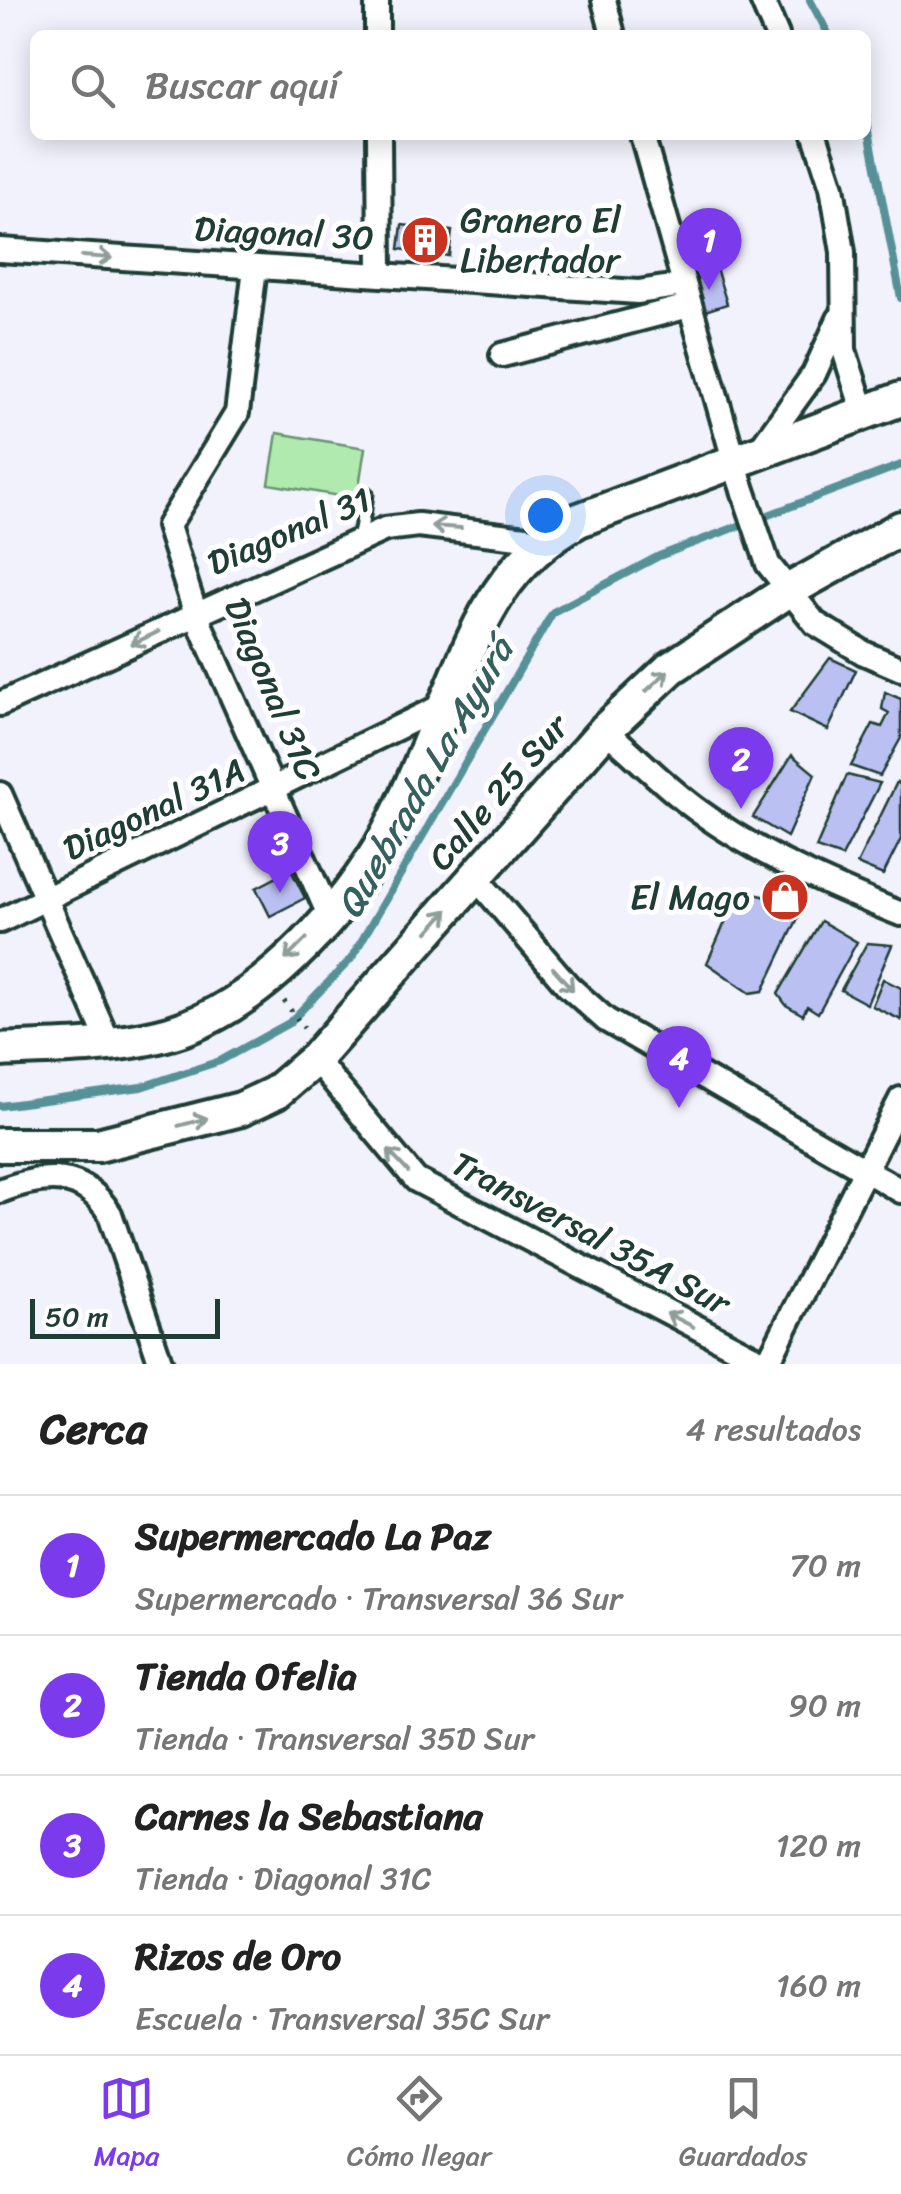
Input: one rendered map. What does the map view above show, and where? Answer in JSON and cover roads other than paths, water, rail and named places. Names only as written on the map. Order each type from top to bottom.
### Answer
[{"type":"main road","points":[[0,1050],[158,1036],[205,1021],[266,978],[329,915],[370,864],[392,825],[479,624],[505,581],[543,540],[579,520],[879,407]]},
{"type":"main road","name":"Calle 25 Sur","points":[[0,1144],[98,1144],[241,1110],[274,1093],[312,1046],[477,878],[605,730],[671,668],[786,592],[901,528]]},
{"type":"street","points":[[377,0],[378,30]]},
{"type":"street","points":[[604,0],[613,30]]},
{"type":"street","points":[[762,0],[775,30]]},
{"type":"street","points":[[379,140],[380,273]]},
{"type":"street","points":[[643,140],[687,296],[745,459],[749,508],[768,564],[786,592],[815,623],[864,654],[901,669]]},
{"type":"street","points":[[817,140],[832,187],[843,252],[840,313],[844,350],[879,407]]},
{"type":"street","name":"Diagonal 30","points":[[0,250],[687,296]]},
{"type":"street","name":"Diagonal 31C","points":[[256,268],[237,413],[168,526],[196,614],[329,915]]},
{"type":"street","points":[[638,292],[647,302],[647,316]]},
{"type":"street","points":[[502,355],[647,316],[687,296]]},
{"type":"street","points":[[745,459],[814,374],[840,313]]},
{"type":"street","name":"Diagonal 31","points":[[0,704],[360,538],[418,525],[543,540]]},
{"type":"street","name":"Diagonal 31A","points":[[0,921],[444,706]]},
{"type":"street","points":[[605,730],[698,811],[821,882],[901,914]]},
{"type":"street","points":[[0,794],[109,1043]]},
{"type":"street","points":[[477,878],[568,986],[606,1020],[862,1171],[901,1190]]},
{"type":"street","name":"Transversal 35A Sur","points":[[312,1046],[416,1180],[767,1364]]},
{"type":"street","points":[[767,1364],[901,1099]]},
{"type":"street","points":[[0,1192],[46,1177],[86,1185],[110,1214],[161,1364]]},
{"type":"lane","points":[[360,538],[366,494]]},
{"type":"waterway","points":[[810,0],[826,30]]},
{"type":"waterway","points":[[871,140],[901,298]]},
{"type":"waterway","name":"Quebrada La Ayurá","points":[[0,1106],[141,1087],[220,1061],[289,1023],[351,959],[553,612],[659,556],[901,465]]},
{"type":"place","name":"Granero El Libertador","points":[[425,240]]},
{"type":"place","name":"Supermercado La Paz","points":[[709,290]]},
{"type":"place","name":"Tienda Ofelia","points":[[741,809]]},
{"type":"place","name":"Carnes la Sebastiana","points":[[280,893]]},
{"type":"place","name":"El Mago","points":[[785,897]]},
{"type":"place","name":"Rizos de Oro","points":[[679,1108]]}]
